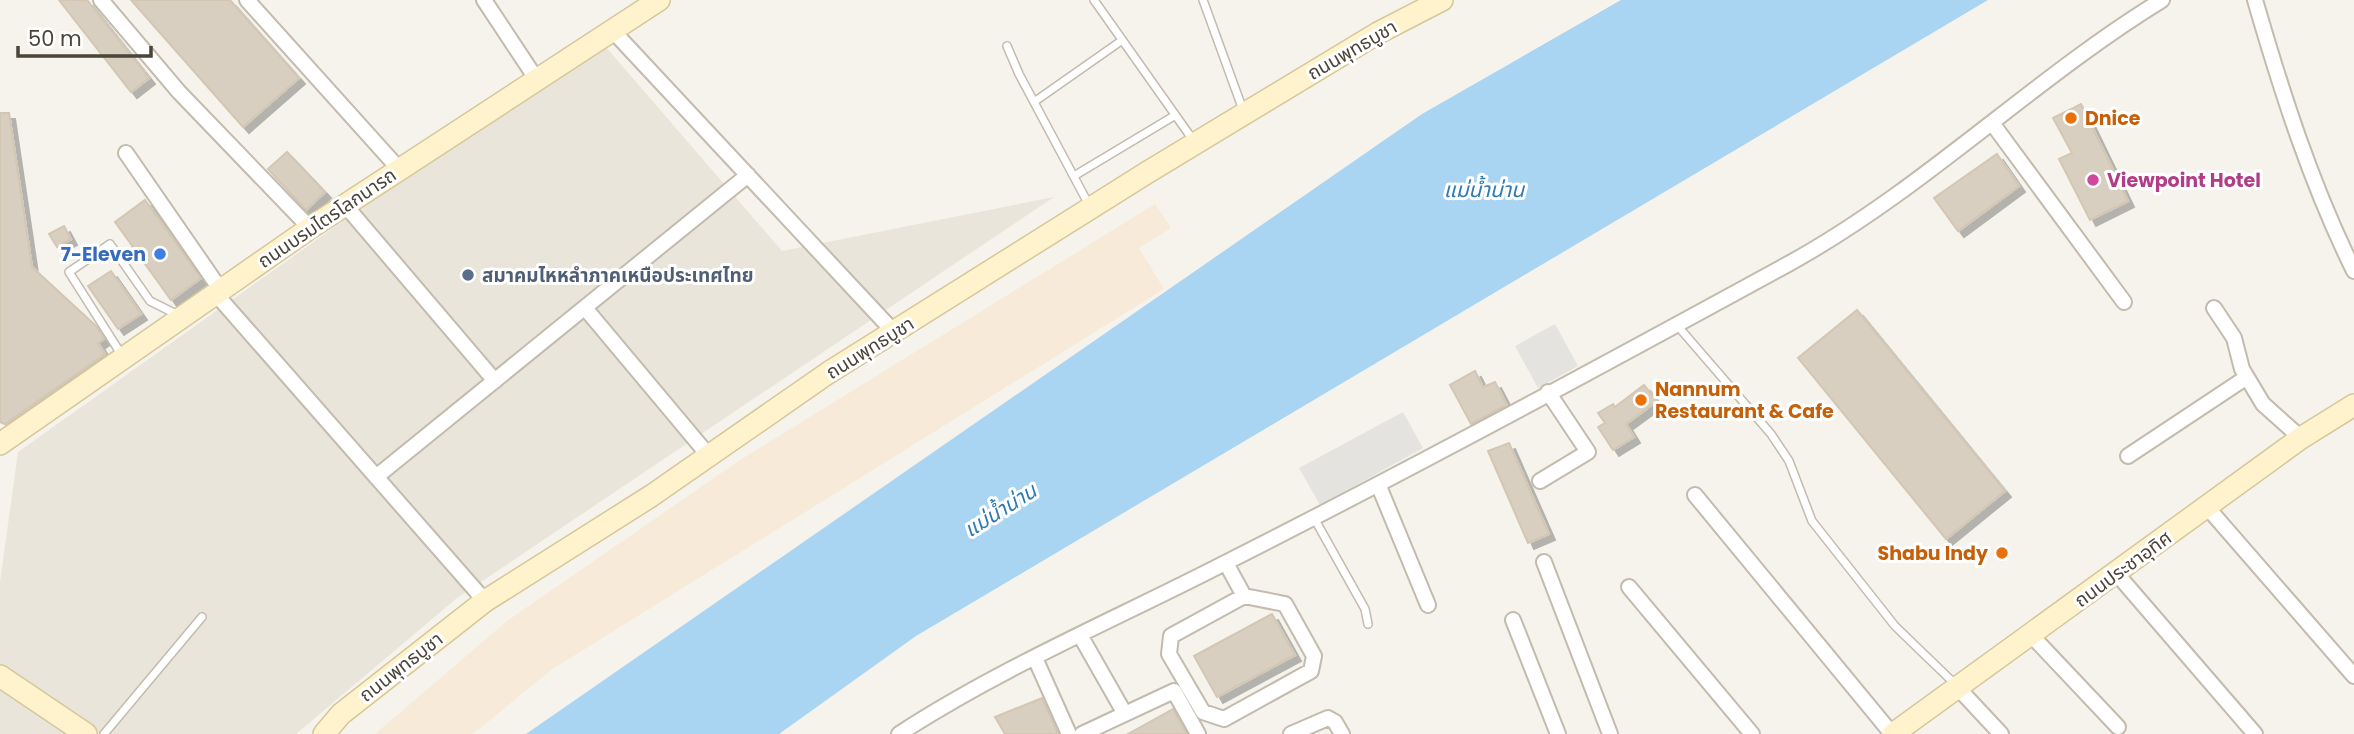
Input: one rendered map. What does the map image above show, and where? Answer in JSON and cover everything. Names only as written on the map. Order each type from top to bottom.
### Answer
[{"type":"street","points":[[101,0],[179,92],[310,228]]},
{"type":"street","points":[[247,0],[400,170]]},
{"type":"street","points":[[484,0],[537,80]]},
{"type":"street","name":"ถนนบรมไตรโลกนารถ","points":[[0,444],[310,228],[659,0]]},
{"type":"street","name":"ถนนพุทธบูชา","points":[[324,734],[341,714],[485,601],[894,332],[1244,114],[1378,33],[1442,0]]},
{"type":"street","points":[[899,734],[950,701],[1378,484],[1794,260],[1876,209],[2107,34],[2162,0]]},
{"type":"street","points":[[2255,0],[2284,97],[2326,215],[2354,271]]},
{"type":"street","points":[[612,31],[894,332]]},
{"type":"street","points":[[1992,122],[2124,302]]},
{"type":"street","points":[[126,153],[217,291],[485,601]]},
{"type":"street","points":[[376,477],[747,175]]},
{"type":"street","points":[[345,205],[495,381]]},
{"type":"street","points":[[584,308],[709,456]]},
{"type":"street","points":[[2214,308],[2234,338],[2247,377],[2263,404],[2301,438]]},
{"type":"street","points":[[2128,456],[2247,377]]},
{"type":"street","points":[[1540,481],[1588,452],[1548,392]]},
{"type":"street","name":"ถนนประชาอุทิศ","points":[[1893,734],[1959,689],[2301,438],[2354,405]]},
{"type":"street","points":[[1378,484],[1429,605]]},
{"type":"street","points":[[1695,495],[1893,734]]},
{"type":"street","points":[[2207,507],[2354,676]]},
{"type":"street","points":[[1544,562],[1610,734]]},
{"type":"street","points":[[1226,563],[1244,596]]},
{"type":"street","points":[[2117,574],[2255,734]]},
{"type":"street","points":[[1629,587],[1752,734]]},
{"type":"street","points":[[1244,596],[1285,604],[1314,656],[1311,671],[1224,719],[1203,712],[1169,654],[1171,636],[1244,596]]},
{"type":"street","points":[[1513,620],[1558,734]]},
{"type":"street","points":[[1080,635],[1125,714]]},
{"type":"street","points":[[2032,636],[2118,727]]},
{"type":"street","points":[[1035,657],[1069,734]]},
{"type":"street","points":[[0,676],[86,734]]},
{"type":"street","points":[[1959,689],[2001,734]]},
{"type":"street","points":[[1083,734],[1174,691],[1198,734]]},
{"type":"street","points":[[1292,734],[1328,718],[1335,722],[1342,734]]},
{"type":"lane","points":[[1094,0],[1195,144]]},
{"type":"lane","points":[[1203,0],[1244,114]]},
{"type":"lane","points":[[1034,102],[1121,41]]},
{"type":"lane","points":[[1007,46],[1091,209]]},
{"type":"lane","points":[[1073,176],[1174,116]]},
{"type":"lane","points":[[123,358],[69,272],[110,244],[150,301],[181,317]]},
{"type":"lane","points":[[1675,324],[1771,434],[1789,461],[1812,521],[1895,626],[1959,689]]},
{"type":"lane","points":[[1314,517],[1365,610],[1368,624]]},
{"type":"lane","points":[[104,734],[202,617]]},
{"type":"shaded area","points":[[599,39],[782,251],[1054,197],[457,598],[296,734],[0,734],[0,582],[18,452]]},
{"type":"shaded area","points":[[1155,204],[1171,228],[1139,248],[1164,289],[551,670],[473,734],[375,734],[507,621],[740,460]]},
{"type":"shaded area","points":[[1555,324],[1578,366],[1538,388],[1515,346]]},
{"type":"shaded area","points":[[1403,412],[1423,448],[1320,505],[1299,468]]},
{"type":"water","name":"แม่น้ำน่าน","points":[[1621,0],[1988,0],[916,636],[779,734],[526,734],[1422,114]]},
{"type":"building","points":[[59,0],[87,0],[149,78],[131,92]]},
{"type":"building","points":[[131,0],[230,0],[299,78],[243,127]]},
{"type":"building","name":"Viewpoint Hotel","points":[[2081,104],[2128,201],[2090,220],[2059,159],[2072,153],[2053,118]]},
{"type":"building","points":[[0,113],[9,113],[32,267],[97,327],[104,339],[98,343],[105,354],[5,424],[0,422]]},
{"type":"building","points":[[287,152],[325,192],[306,210],[268,169]]},
{"type":"building","points":[[1997,154],[2019,186],[1958,231],[1934,198]]},
{"type":"building","points":[[145,200],[201,278],[171,300],[115,222]]},
{"type":"building","points":[[64,226],[71,239],[57,247],[49,234]]},
{"type":"building","points":[[111,271],[141,314],[118,329],[88,286]]},
{"type":"building","points":[[1857,310],[2005,491],[1946,539],[1798,358]]},
{"type":"building","points":[[1475,371],[1483,387],[1495,382],[1507,405],[1471,424],[1450,385]]},
{"type":"building","points":[[1644,385],[1657,401],[1626,424],[1634,437],[1613,450],[1598,427],[1605,423],[1598,413],[1613,404],[1615,407]]},
{"type":"building","points":[[1509,443],[1549,534],[1528,543],[1488,451]]},
{"type":"building","points":[[1272,614],[1295,655],[1217,697],[1194,656]]},
{"type":"building","points":[[1042,698],[1058,734],[1005,734],[995,717]]},
{"type":"building","points":[[1173,709],[1187,734],[1128,734]]},
{"type":"place","name":"Dnice","points":[[2071,118]]},
{"type":"place","name":"Viewpoint Hotel","points":[[2093,180]]},
{"type":"place","name":"7-Eleven","points":[[160,254]]},
{"type":"place","name":"สมาคมไหหลำภาคเหนือประเทศไทย","points":[[468,275]]},
{"type":"place","name":"Nannum Restaurant & Cafe","points":[[1641,400]]},
{"type":"place","name":"Shabu Indy","points":[[2002,553]]}]
